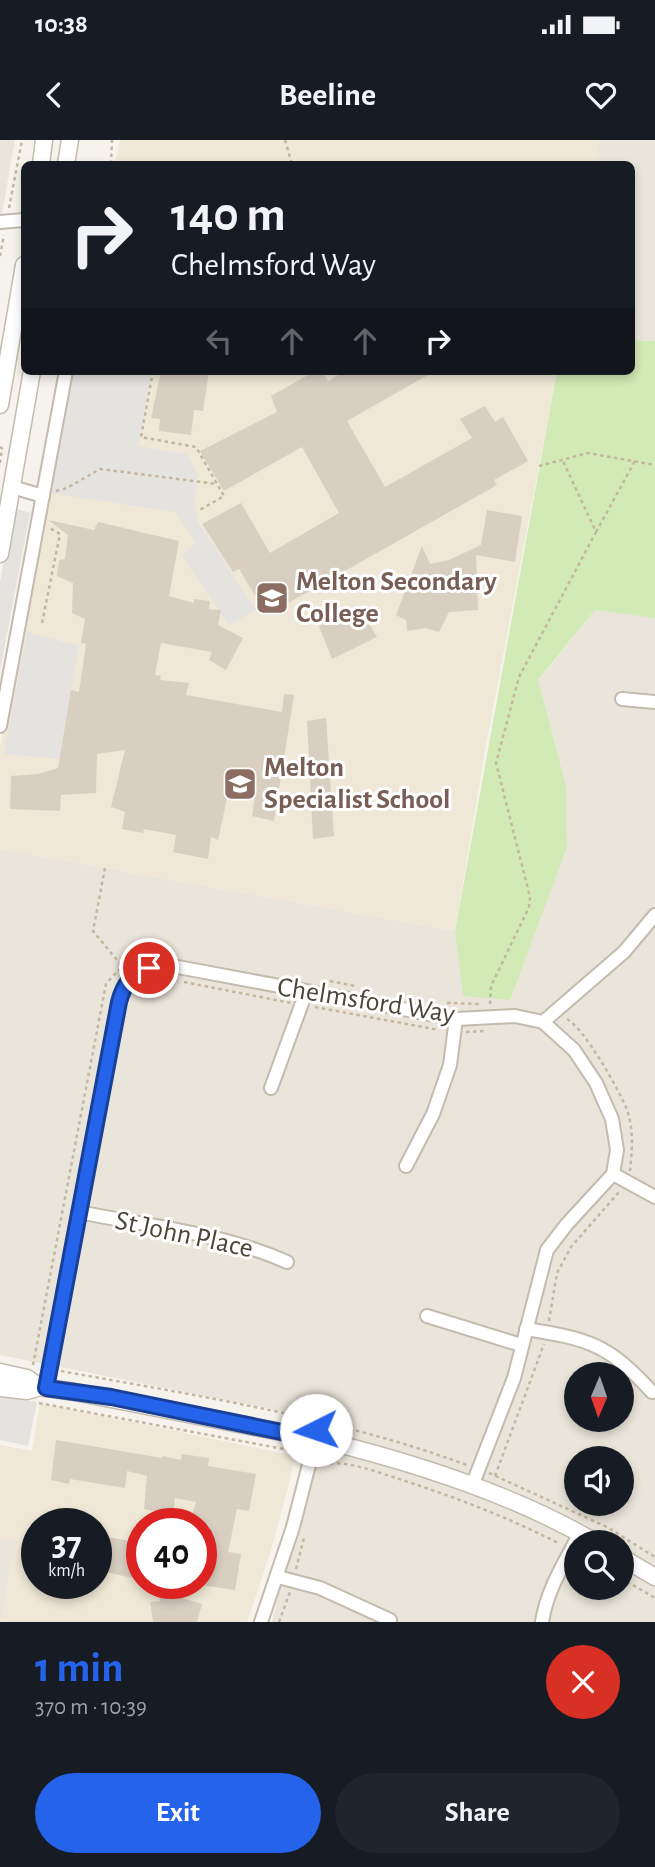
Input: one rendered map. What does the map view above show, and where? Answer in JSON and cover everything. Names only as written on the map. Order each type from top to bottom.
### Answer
[{"type":"street","points":[[41,161],[44,140]]},
{"type":"street","points":[[66,161],[70,140]]},
{"type":"street","points":[[3,222],[21,220]]},
{"type":"street","points":[[1,398],[21,282]]},
{"type":"street","points":[[0,554],[31,375]]},
{"type":"street","points":[[0,726],[47,494],[65,375]]},
{"type":"street","points":[[12,487],[47,494]]},
{"type":"street","points":[[622,699],[655,702]]},
{"type":"street","points":[[619,1178],[612,1119],[597,1083],[548,1017],[624,952],[655,915]]},
{"type":"street","name":"Chelmsford Way","points":[[40,1392],[79,1212],[119,1002],[122,990],[131,976],[149,968],[167,965],[303,998],[456,1025],[515,1016],[548,1017]]},
{"type":"street","points":[[271,1088],[303,998]]},
{"type":"street","points":[[406,1166],[433,1114],[450,1065],[456,1025]]},
{"type":"street","points":[[619,1178],[655,1197]]},
{"type":"street","points":[[472,1486],[514,1378],[547,1250],[567,1224],[619,1178]]},
{"type":"street","name":"St John Place","points":[[79,1212],[224,1240],[287,1262]]},
{"type":"street","points":[[427,1316],[521,1345]]},
{"type":"street","points":[[526,1329],[568,1336],[603,1348],[628,1366],[652,1392]]},
{"type":"street","points":[[0,1372],[27,1378],[40,1392]]},
{"type":"street","points":[[0,1388],[111,1397],[314,1447],[386,1456],[472,1486],[569,1530]]},
{"type":"street","points":[[261,1622],[278,1577],[314,1447]]},
{"type":"street","points":[[542,1622],[544,1607],[564,1563]]},
{"type":"street","points":[[634,1565],[655,1577]]},
{"type":"street","points":[[278,1577],[320,1588],[390,1620]]},
{"type":"path","points":[[0,256],[3,222],[22,140]]},
{"type":"path","points":[[111,161],[112,140]]},
{"type":"path","points":[[285,140],[291,161]]},
{"type":"path","points":[[0,209],[9,205]]},
{"type":"path","points":[[151,375],[141,437],[196,447],[224,496],[198,511]]},
{"type":"path","points":[[0,447],[0,464]]},
{"type":"path","points":[[539,466],[563,461],[576,454],[588,453],[655,465]]},
{"type":"path","points":[[563,461],[596,532]]},
{"type":"path","points":[[490,1004],[491,986],[529,907],[530,897],[496,763],[519,677],[635,461]]},
{"type":"path","points":[[47,494],[67,488],[100,469],[218,484]]},
{"type":"path","points":[[42,623],[60,534],[45,525]]},
{"type":"path","points":[[105,868],[93,931],[122,966]]},
{"type":"path","points":[[33,1365],[106,984],[122,966],[138,956],[161,952]]},
{"type":"path","points":[[156,978],[303,998],[456,1025],[475,1033],[487,1030]]},
{"type":"path","points":[[324,980],[362,988]]},
{"type":"path","points":[[442,1003],[499,1004]]},
{"type":"path","points":[[495,1475],[547,1333],[553,1291],[562,1264],[570,1247],[616,1197],[619,1178],[630,1172],[633,1143],[627,1111],[591,1044],[572,1022],[548,1017]]},
{"type":"path","points":[[40,1392],[295,1451],[300,1459],[314,1447],[324,1464],[321,1473]]},
{"type":"path","points":[[465,1465],[475,1458]]},
{"type":"path","points":[[324,1464],[334,1462],[380,1473],[457,1498],[564,1546]]},
{"type":"path","points":[[279,1622],[305,1532]]},
{"type":"path","points":[[634,1586],[655,1598]]},
{"type":"shaded area","points":[[0,140],[15,140],[0,225]]},
{"type":"shaded area","points":[[120,140],[599,140],[595,161],[116,161]]},
{"type":"shaded area","points":[[599,140],[655,140],[655,341],[635,340],[635,161],[595,161]]},
{"type":"shaded area","name":"Melton Secondary College","points":[[73,375],[556,375],[485,750],[455,931],[0,849],[0,747]]},
{"type":"shaded area","points":[[73,375],[151,375],[139,446],[186,454],[198,474],[195,503],[198,522],[256,610],[229,625],[182,556],[196,543],[175,512],[50,493]]},
{"type":"shaded area","points":[[14,508],[30,513],[0,671],[0,582]]},
{"type":"shaded area","points":[[595,610],[655,614],[655,1622],[272,1622],[320,1419],[0,1355],[0,849],[455,931],[464,996],[566,785],[538,681]]},
{"type":"shaded area","points":[[27,632],[79,646],[59,759],[4,754]]},
{"type":"shaded area","points":[[0,1396],[37,1402],[28,1446],[0,1440]]},
{"type":"shaded area","points":[[40,1403],[291,1455],[294,1461],[290,1480],[271,1550],[247,1622],[1,1622],[16,1541],[0,1538],[0,1445],[32,1451]]},
{"type":"shaded area","points":[[0,1538],[16,1541],[1,1622],[0,1622]]},
{"type":"green space","points":[[635,340],[655,341],[655,618],[595,610],[538,680],[566,785],[567,847],[510,1000],[463,996],[455,931],[556,375],[635,375]]},
{"type":"building","points":[[160,375],[208,375],[203,411],[194,410],[191,435],[159,431],[160,419],[151,418]]},
{"type":"building","points":[[308,375],[324,375],[328,381],[338,375],[428,375],[347,421],[385,487],[472,438],[460,419],[485,406],[495,422],[503,417],[528,461],[494,480],[497,485],[267,615],[239,569],[233,572],[202,524],[241,503],[270,553],[339,513],[302,447],[224,491],[200,451],[277,412],[271,396]]},
{"type":"building","points":[[487,510],[522,516],[515,562],[476,555],[478,610],[449,612],[439,632],[426,628],[407,631],[406,620],[396,615],[422,546],[430,564],[449,560],[481,545]]},
{"type":"building","points":[[48,520],[94,530],[98,522],[179,541],[169,596],[194,603],[194,599],[210,601],[209,609],[221,610],[218,625],[243,638],[226,670],[209,660],[212,652],[161,643],[155,675],[161,676],[160,680],[189,683],[186,695],[282,712],[284,694],[294,695],[274,821],[252,816],[255,796],[229,789],[218,840],[211,837],[208,859],[173,852],[176,835],[144,829],[143,833],[122,829],[125,812],[111,807],[125,750],[97,754],[96,793],[61,795],[60,811],[10,809],[11,776],[38,774],[58,768],[71,690],[79,692],[86,644],[81,643],[85,619],[72,613],[73,583],[57,576],[59,560],[65,559],[68,535]]},
{"type":"building","points":[[359,607],[377,637],[332,659],[319,626]]},
{"type":"building","points":[[326,718],[334,836],[313,839],[307,721]]},
{"type":"building","points":[[56,1440],[162,1458],[181,1460],[182,1454],[209,1458],[208,1466],[256,1474],[249,1511],[237,1509],[228,1552],[241,1554],[235,1590],[217,1587],[217,1508],[194,1508],[196,1502],[175,1498],[174,1508],[144,1508],[147,1476],[127,1471],[125,1488],[70,1479],[69,1484],[51,1480]]},
{"type":"building","points":[[112,1538],[126,1540],[126,1577],[112,1573]]},
{"type":"building","points":[[185,1599],[202,1604],[197,1622],[153,1622],[150,1602]]},
{"type":"place","name":"Melton Secondary College","points":[[272,598]]},
{"type":"place","name":"Melton Specialist School","points":[[240,784]]},
{"type":"route","points":[[149,968],[131,976],[122,990],[119,1002],[46,1388],[111,1397],[306,1437],[316,1430]]}]
